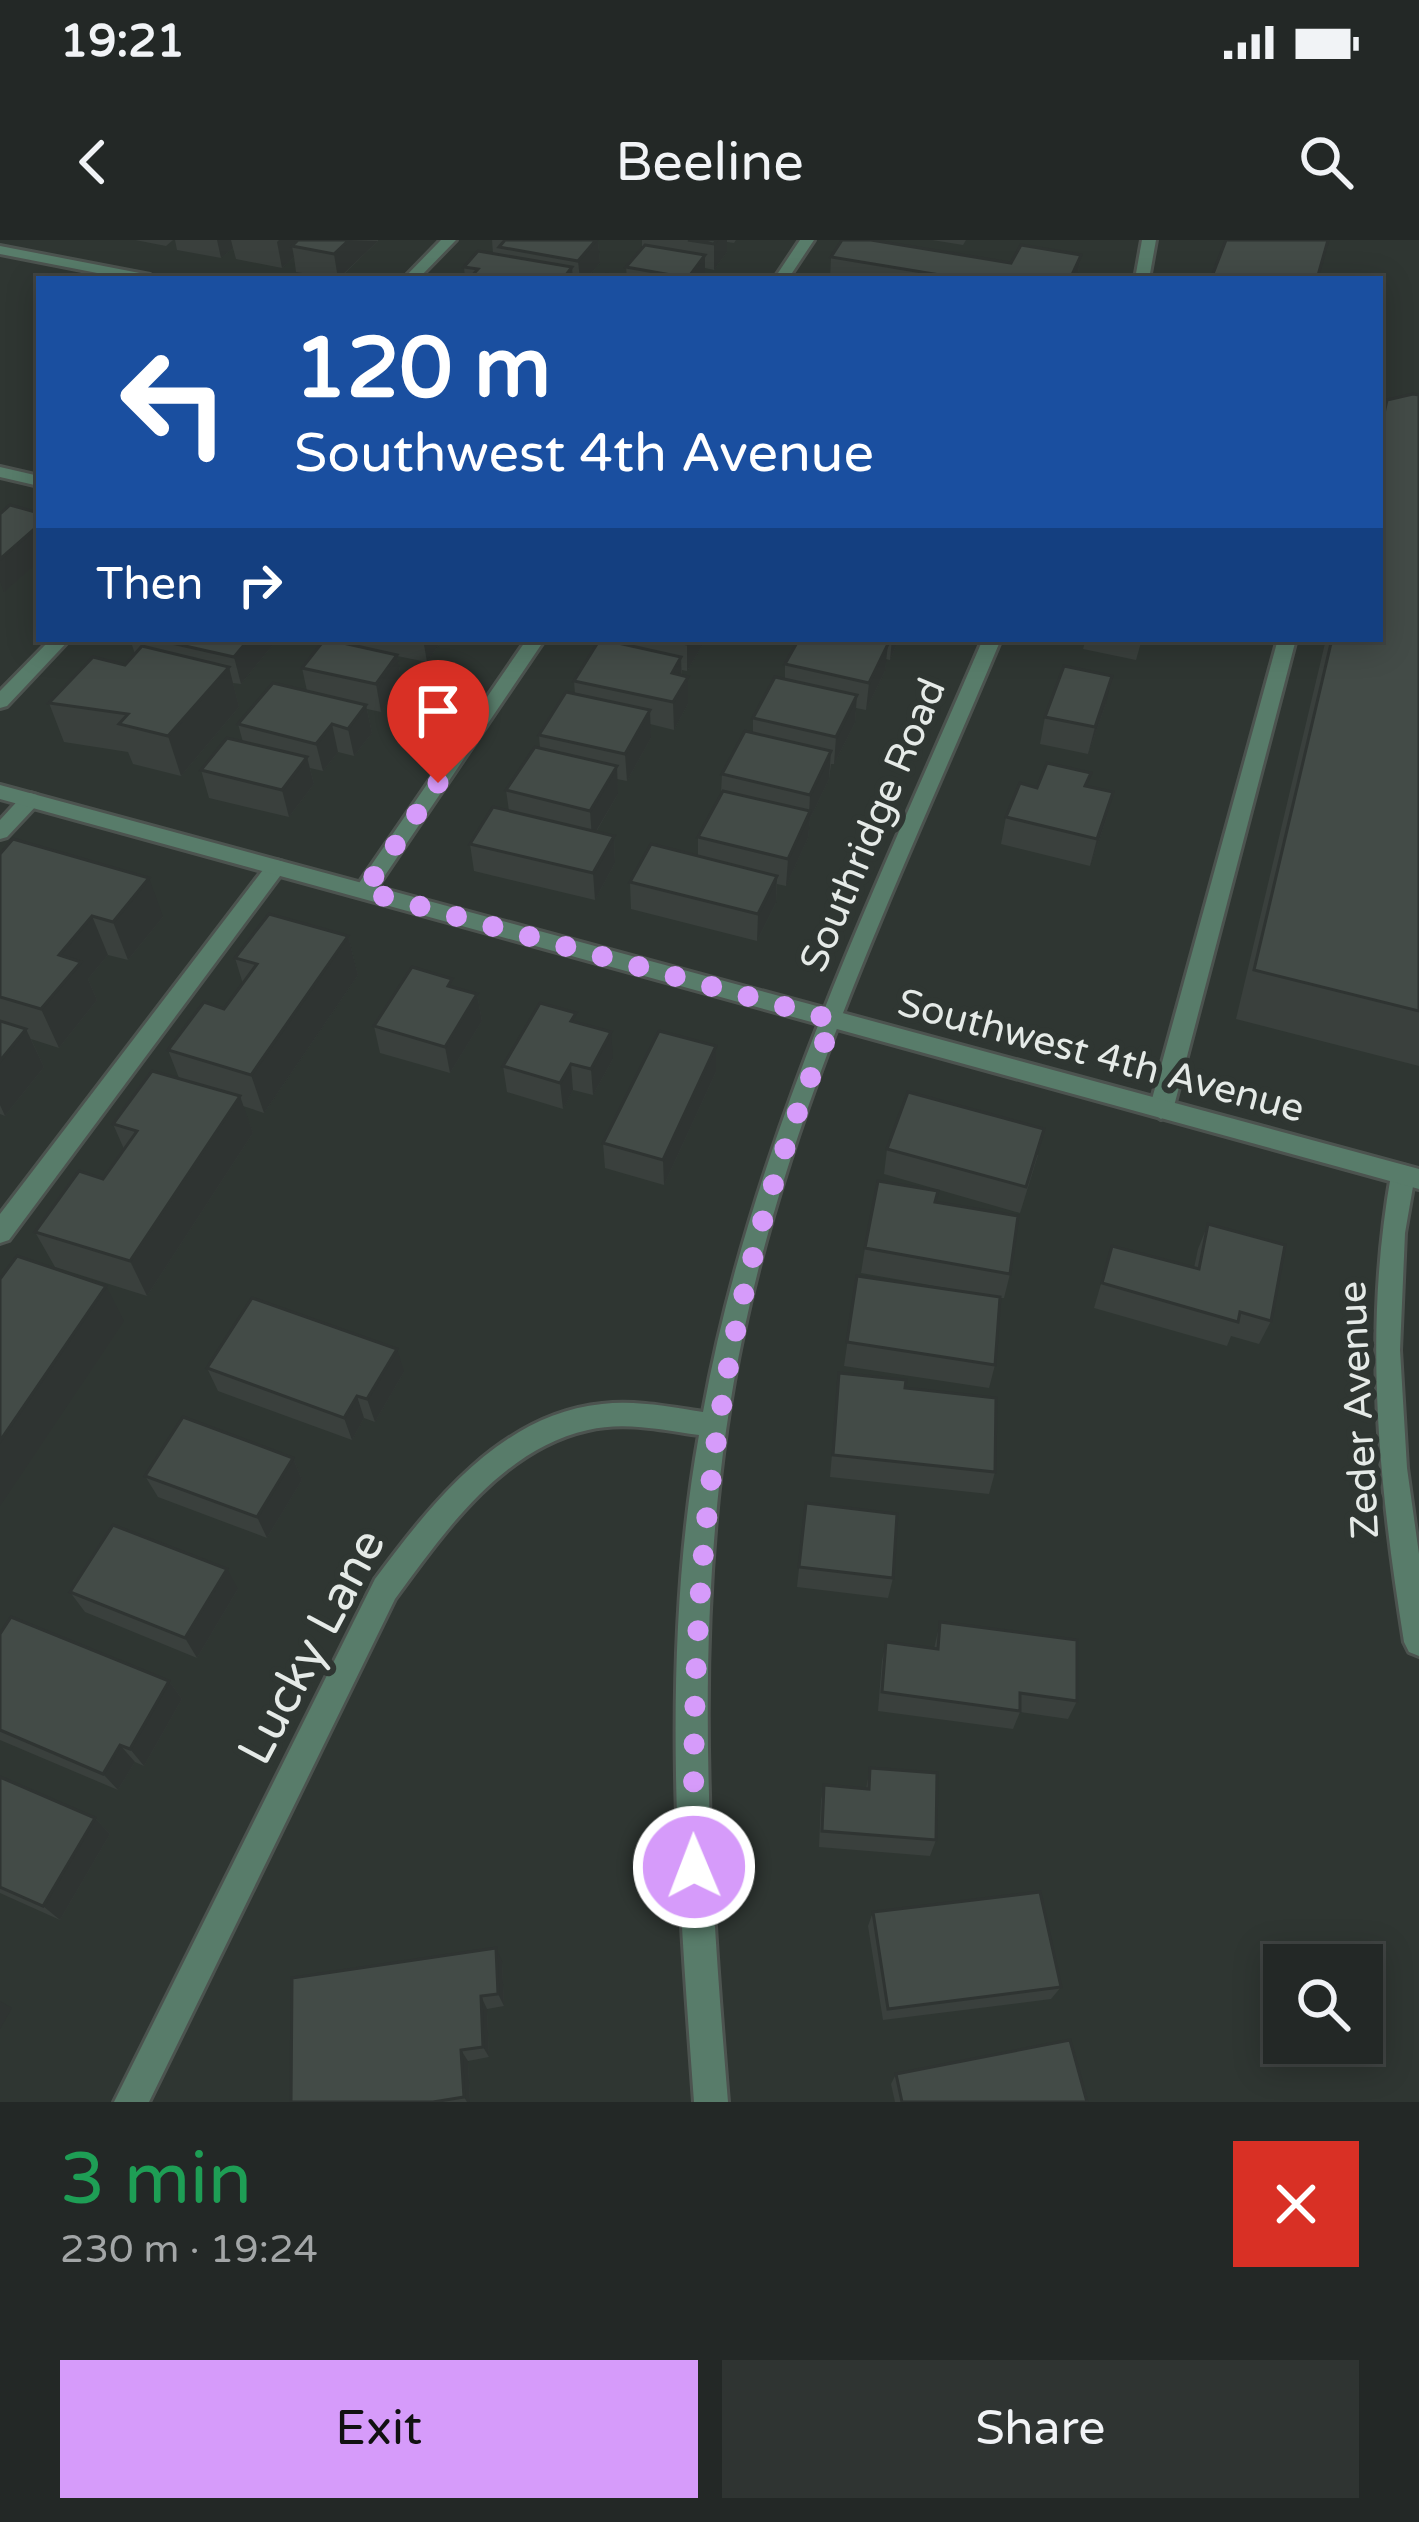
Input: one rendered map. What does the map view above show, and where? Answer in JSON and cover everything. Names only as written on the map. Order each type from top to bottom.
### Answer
[{"type":"street","points":[[413,276],[449,240]]},
{"type":"street","points":[[783,276],[807,240]]},
{"type":"street","points":[[1143,276],[1149,240]]},
{"type":"street","points":[[0,250],[134,276]]},
{"type":"street","points":[[0,472],[36,480]]},
{"type":"street","points":[[0,702],[58,642]]},
{"type":"street","points":[[364,891],[534,642]]},
{"type":"street","name":"Southridge Road","points":[[711,2102],[695,1908],[692,1703],[702,1525],[717,1425],[756,1233],[795,1113],[991,642]]},
{"type":"street","points":[[1162,1110],[1286,642]]},
{"type":"street","name":"Southwest 4th Avenue","points":[[0,792],[1411,1177]]},
{"type":"street","points":[[0,832],[30,800]]},
{"type":"street","points":[[0,1233],[276,867]]},
{"type":"street","name":"Zeder Avenue","points":[[1411,1177],[1387,1313],[1397,1514],[1419,1642]]},
{"type":"street","name":"Lucky Lane","points":[[131,2102],[385,1589],[435,1520],[537,1438],[588,1418],[717,1425]]},
{"type":"building","points":[[298,240],[349,240],[334,254],[292,246]]},
{"type":"building","points":[[505,240],[596,240],[578,261],[499,247]]},
{"type":"building","points":[[842,240],[871,240],[1011,263],[1021,245],[1081,255],[1071,276],[946,276],[831,257]]},
{"type":"building","points":[[1226,240],[1328,240],[1318,276],[1212,276]]},
{"type":"building","points":[[645,245],[705,255],[689,276],[626,267]]},
{"type":"building","points":[[478,251],[572,267],[565,276],[472,276],[478,269],[464,267]]},
{"type":"building","points":[[1419,395],[1419,1011],[1254,970],[1331,642],[1383,642],[1383,418],[1387,400]]},
{"type":"building","points":[[10,505],[36,512],[36,528],[0,559],[0,514]]},
{"type":"building","points":[[167,642],[246,642],[234,657]]},
{"type":"building","points":[[323,642],[397,655],[376,684],[302,668]]},
{"type":"building","points":[[598,642],[681,657],[672,673],[688,677],[673,702],[574,681]]},
{"type":"building","points":[[797,642],[888,644],[869,683],[785,664]]},
{"type":"building","points":[[142,646],[229,667],[168,736],[119,724],[128,714],[49,703],[93,657],[125,665]]},
{"type":"building","points":[[1064,666],[1112,676],[1095,727],[1045,717]]},
{"type":"building","points":[[775,677],[857,695],[836,737],[753,718]]},
{"type":"building","points":[[273,683],[366,705],[348,729],[332,724],[316,744],[238,724]]},
{"type":"building","points":[[566,692],[650,710],[625,754],[539,735]]},
{"type":"building","points":[[745,731],[831,751],[810,795],[722,774]]},
{"type":"building","points":[[227,738],[307,757],[282,790],[201,770]]},
{"type":"building","points":[[535,747],[617,766],[590,811],[506,790]]},
{"type":"building","points":[[1047,763],[1091,773],[1085,786],[1113,792],[1097,839],[1006,817],[1020,783],[1037,788]]},
{"type":"building","points":[[723,791],[810,811],[788,859],[698,837]]},
{"type":"building","points":[[493,807],[614,836],[593,873],[470,844]]},
{"type":"building","points":[[13,839],[149,878],[113,922],[92,916],[59,955],[81,962],[41,1009],[0,997],[0,854]]},
{"type":"building","points":[[651,844],[777,876],[758,914],[630,882]]},
{"type":"building","points":[[269,914],[348,936],[251,1075],[168,1050],[204,1002],[224,1009],[257,964],[235,958]]},
{"type":"building","points":[[412,967],[452,979],[448,986],[477,994],[445,1047],[374,1026]]},
{"type":"building","points":[[540,1003],[576,1013],[571,1021],[611,1032],[591,1069],[571,1064],[560,1083],[503,1066]]},
{"type":"building","points":[[0,1021],[26,1029],[0,1061]]},
{"type":"building","points":[[659,1031],[716,1046],[663,1160],[603,1143]]},
{"type":"building","points":[[152,1071],[240,1096],[130,1261],[35,1232],[79,1171],[103,1179],[137,1131],[113,1124]]},
{"type":"building","points":[[908,1092],[1044,1129],[1026,1187],[887,1149]]},
{"type":"building","points":[[878,1181],[938,1191],[935,1202],[1018,1216],[1010,1274],[865,1248]]},
{"type":"building","points":[[1208,1224],[1285,1245],[1271,1321],[1240,1312],[1238,1322],[1102,1283],[1112,1246],[1199,1269]]},
{"type":"building","points":[[17,1256],[106,1286],[0,1441],[0,1279]]},
{"type":"building","points":[[857,1276],[1000,1297],[995,1365],[847,1342]]},
{"type":"building","points":[[252,1298],[397,1349],[367,1399],[357,1396],[344,1418],[207,1368]]},
{"type":"building","points":[[839,1373],[906,1380],[905,1388],[996,1398],[995,1472],[833,1455]]},
{"type":"building","points":[[183,1417],[293,1458],[257,1517],[145,1476]]},
{"type":"building","points":[[806,1503],[897,1514],[893,1578],[799,1567]]},
{"type":"building","points":[[113,1525],[227,1569],[185,1638],[70,1592]]},
{"type":"building","points":[[11,1617],[169,1681],[130,1749],[120,1745],[103,1774],[0,1730],[0,1634]]},
{"type":"building","points":[[940,1622],[1077,1640],[1077,1701],[1020,1693],[1020,1711],[882,1692],[886,1642],[938,1649]]},
{"type":"building","points":[[870,1768],[937,1773],[936,1840],[822,1831],[824,1785],[869,1789]]},
{"type":"building","points":[[0,1777],[95,1818],[43,1906],[0,1887]]},
{"type":"building","points":[[1040,1892],[1061,1987],[888,2009],[873,1912]]},
{"type":"building","points":[[496,1948],[498,1994],[481,1996],[483,2047],[461,2050],[464,2097],[433,2102],[291,2102],[292,1978]]},
{"type":"building","points":[[1070,2040],[1087,2102],[902,2102],[896,2074]]},
{"type":"route","points":[[438,783],[364,891],[834,1020],[795,1113],[756,1233],[725,1369],[702,1525],[692,1703],[694,1867]]}]
